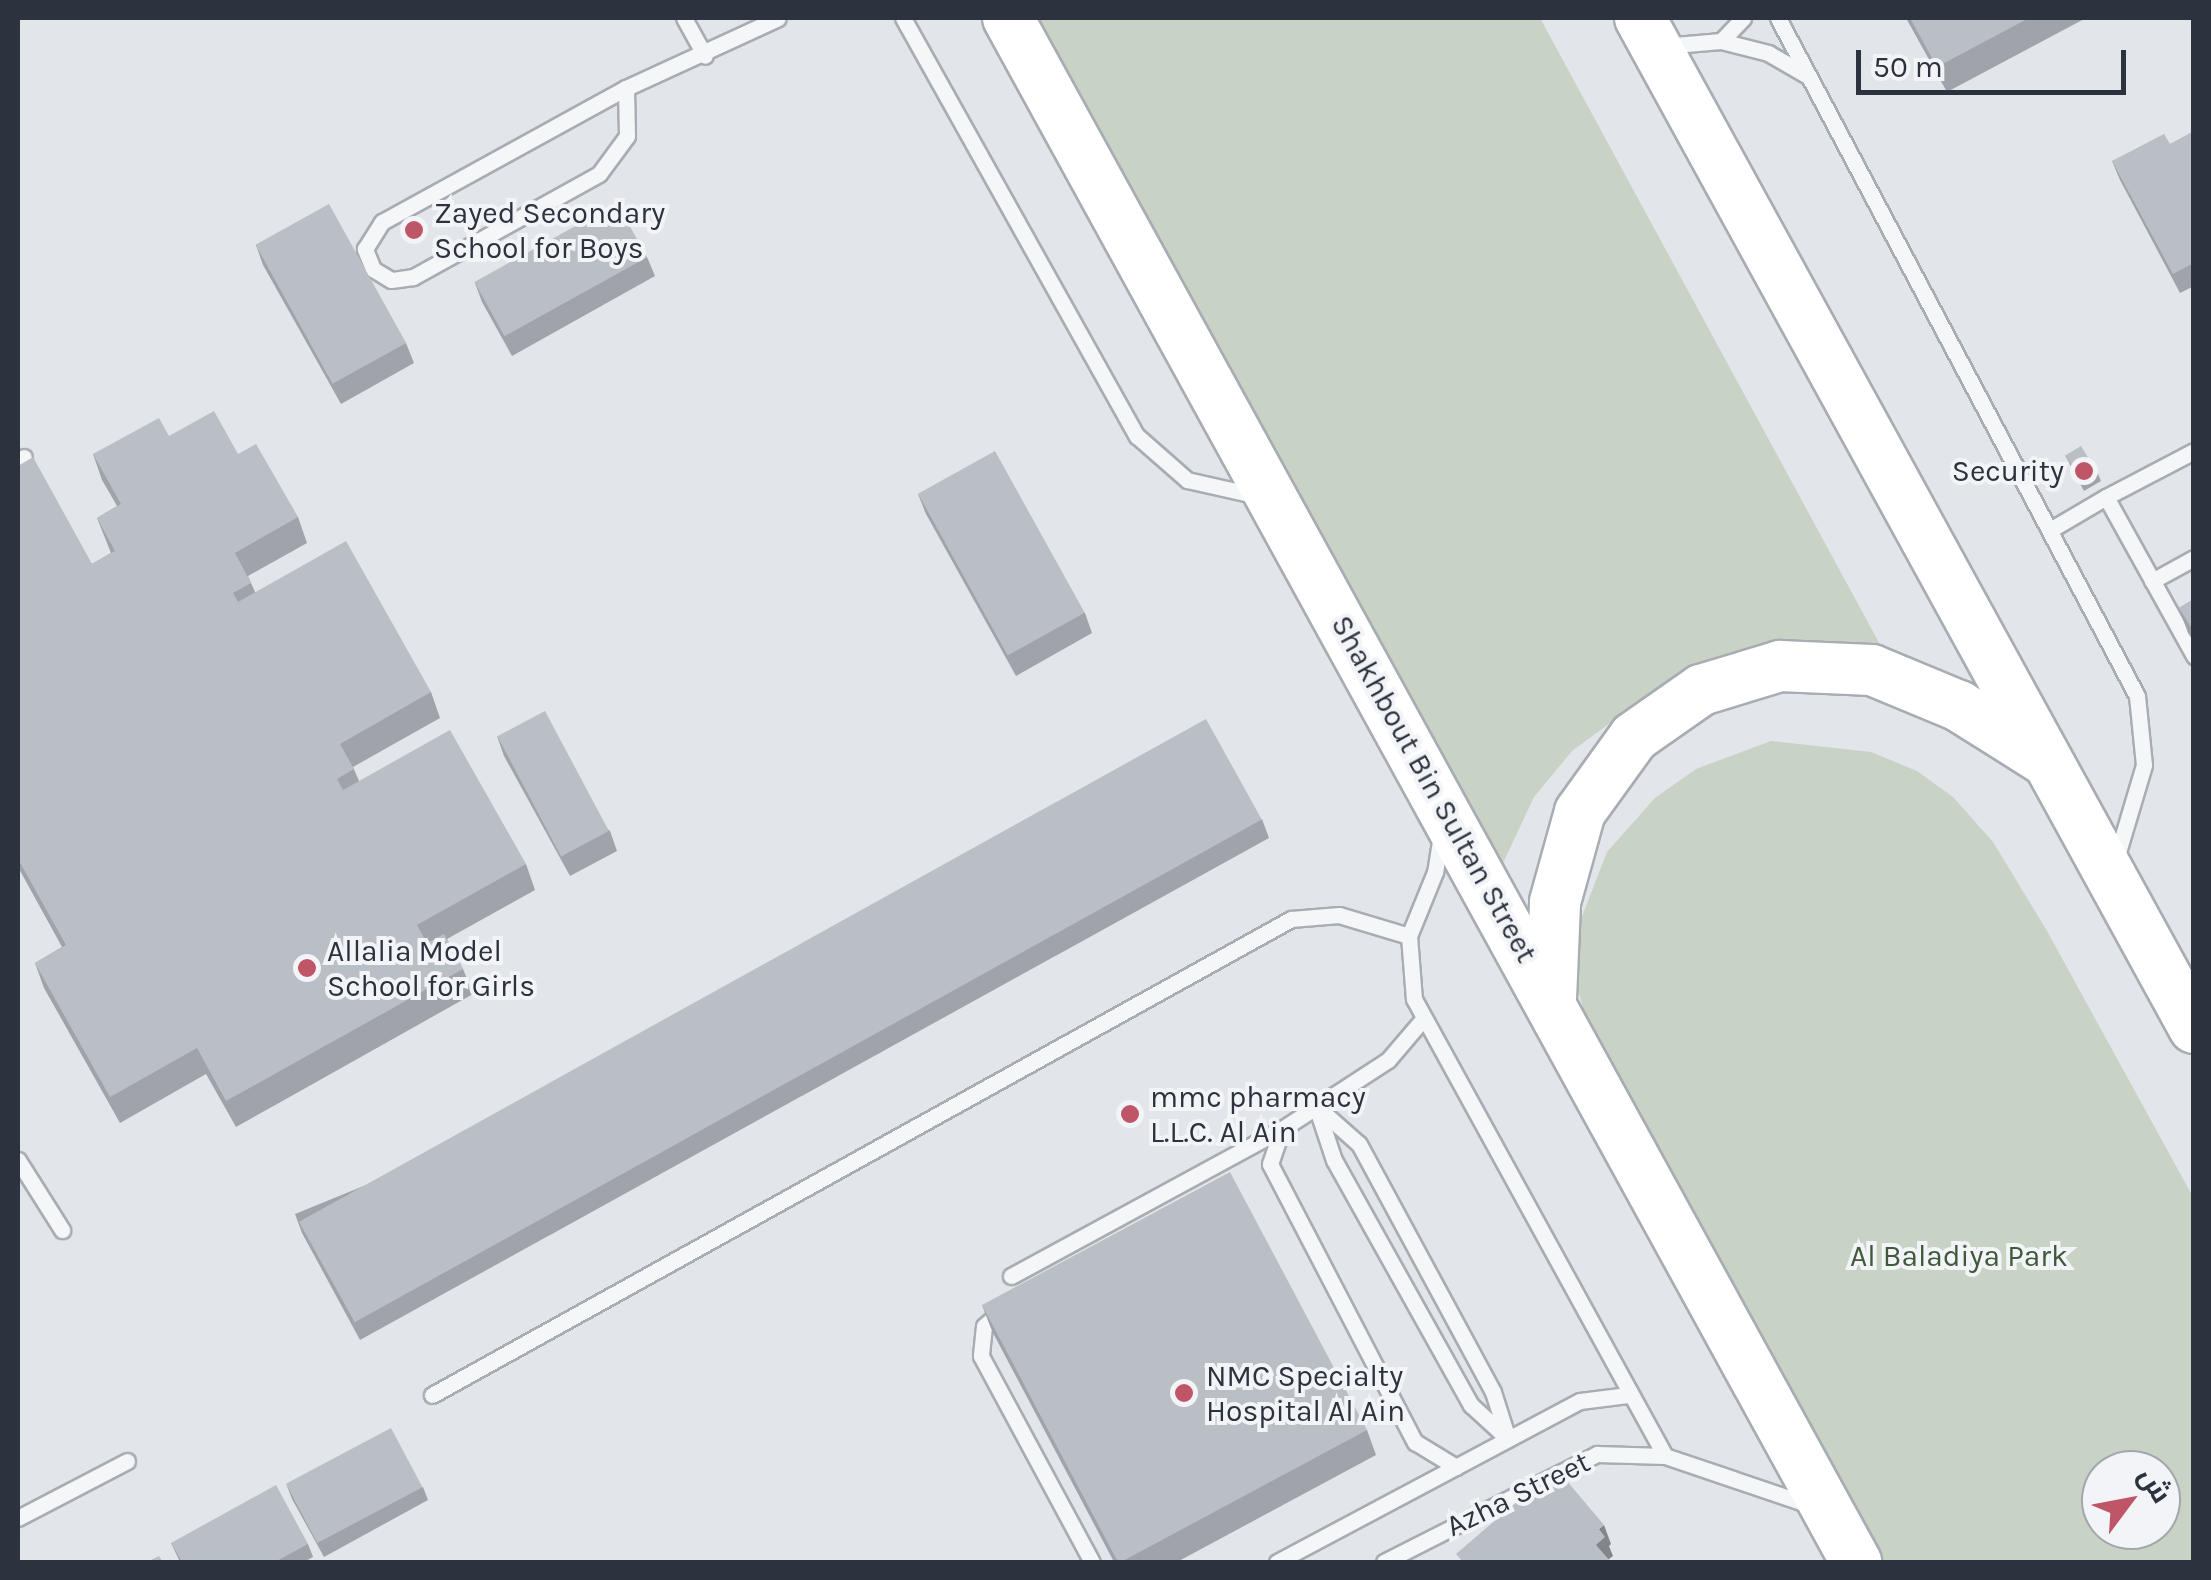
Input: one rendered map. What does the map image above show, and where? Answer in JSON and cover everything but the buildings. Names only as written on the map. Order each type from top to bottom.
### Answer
[{"type":"main road","name":"Shakhbout Bin Sultan Street","points":[[1008,18],[1551,999],[1856,1562]]},
{"type":"main road","points":[[1648,32],[2194,1028]]},
{"type":"main road","points":[[1551,999],[1555,902],[1580,812],[1634,737],[1702,690],[1780,666],[1872,670],[1958,706],[2048,762]]},
{"type":"lane","points":[[684,18],[706,56]]},
{"type":"lane","points":[[626,88],[628,136],[599,174],[412,277],[392,280],[373,269],[368,238],[382,222],[626,88],[706,56],[778,18]]},
{"type":"lane","points":[[902,18],[1137,436],[1187,480],[1228,494],[1272,496]]},
{"type":"lane","points":[[1721,41],[1743,18]]},
{"type":"lane","points":[[1778,18],[2127,675],[2143,719],[2144,765],[2110,877]]},
{"type":"lane","points":[[1648,32],[1721,41],[1768,54],[1810,78]]},
{"type":"lane","points":[[2050,530],[2194,451]]},
{"type":"lane","points":[[2106,498],[2194,656]]},
{"type":"lane","points":[[2152,581],[2194,558]]},
{"type":"lane","points":[[1441,801],[1435,872],[1408,936],[1408,978],[1424,1019],[1665,1456]]},
{"type":"lane","points":[[432,1395],[1291,919],[1338,914],[1408,936]]},
{"type":"lane","points":[[1011,1276],[1282,1129],[1388,1060],[1424,1019]]},
{"type":"lane","points":[[1316,1106],[1359,1144],[1493,1392],[1508,1439]]},
{"type":"lane","points":[[1316,1106],[1334,1160],[1470,1405],[1508,1439]]},
{"type":"lane","points":[[1282,1129],[1270,1150],[1275,1176],[1415,1442],[1456,1467]]},
{"type":"lane","points":[[18,1160],[62,1230]]},
{"type":"lane","points":[[1012,1303],[984,1326],[981,1356],[1092,1562]]},
{"type":"lane","points":[[1277,1562],[1580,1402],[1628,1395]]},
{"type":"lane","name":"Azha Street","points":[[1384,1562],[1579,1460],[1619,1451],[1665,1456],[1829,1512]]},
{"type":"lane","points":[[18,1518],[127,1461]]},
{"type":"green space","points":[[1020,18],[1540,18],[1890,663],[1704,672],[1649,694],[1572,751],[1534,797],[1496,878]]},
{"type":"green space","name":"Al Baladiya Park","points":[[1771,741],[1871,752],[1917,771],[1953,797],[1993,842],[2047,931],[2193,1197],[2193,1562],[1857,1562],[1586,1020],[1574,973],[1581,919],[1607,852],[1655,798],[1696,769]]},
{"type":"place","name":"Zayed Secondary School for Boys","points":[[414,230]]},
{"type":"place","name":"Security","points":[[2084,471]]},
{"type":"place","name":"Allalia Model School for Girls","points":[[307,968]]},
{"type":"place","name":"mmc pharmacy L.L.C. Al Ain","points":[[1130,1114]]},
{"type":"place","name":"NMC Specialty Hospital Al Ain","points":[[1184,1393]]}]
